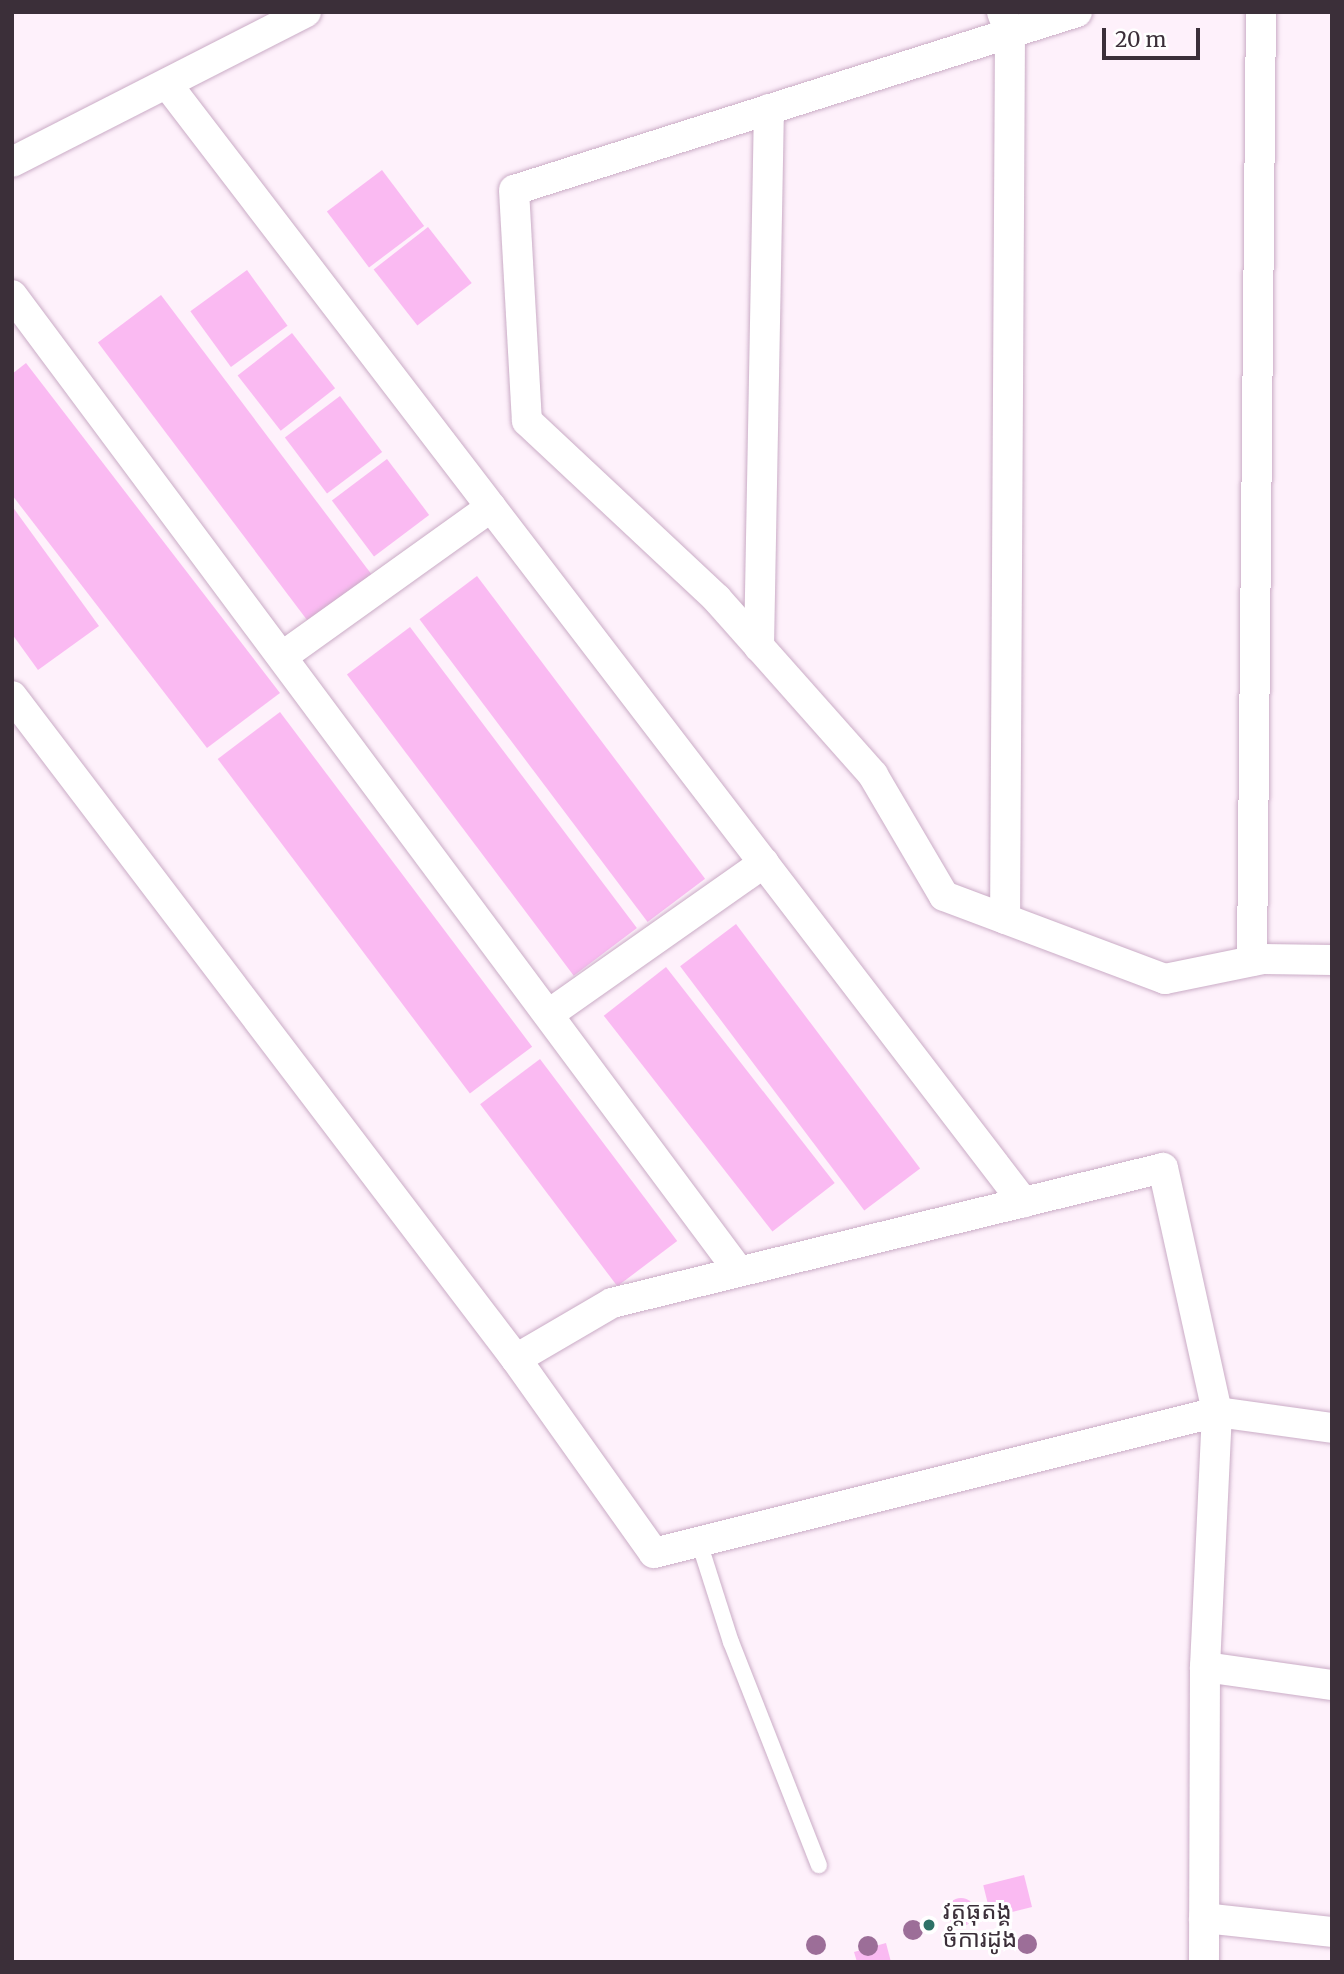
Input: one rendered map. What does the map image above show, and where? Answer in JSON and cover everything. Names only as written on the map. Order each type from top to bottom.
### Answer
[{"type":"street","points":[[12,162],[306,12]]},
{"type":"street","points":[[1077,12],[1006,23],[769,109],[514,190],[527,421],[717,599],[873,775],[944,896],[1165,979],[1252,961],[1332,960]]},
{"type":"street","points":[[1252,961],[1261,12]]},
{"type":"street","points":[[1005,919],[1006,23]]},
{"type":"street","points":[[167,83],[1024,1203]]},
{"type":"street","points":[[759,647],[769,109]]},
{"type":"street","points":[[12,295],[738,1270]]},
{"type":"street","points":[[283,656],[491,507]]},
{"type":"street","points":[[12,696],[516,1359],[654,1553],[1217,1412],[1332,1428]]},
{"type":"street","points":[[549,1014],[764,863]]},
{"type":"street","points":[[516,1359],[612,1303],[1163,1168],[1217,1412],[1205,1667],[1204,1962]]},
{"type":"street","points":[[1205,1667],[1332,1685]]},
{"type":"street","points":[[1204,1918],[1332,1932]]},
{"type":"lane","points":[[699,1542],[732,1642],[819,1865]]},
{"type":"building","points":[[382,170],[424,226],[369,267],[327,212]]},
{"type":"building","points":[[428,227],[472,283],[417,325],[374,269]]},
{"type":"building","points":[[247,270],[288,326],[231,367],[190,311]]},
{"type":"building","points":[[161,295],[375,579],[312,626],[98,343]]},
{"type":"building","points":[[292,333],[335,388],[281,431],[238,375]]},
{"type":"building","points":[[26,363],[280,693],[207,748],[12,495],[12,374]]},
{"type":"building","points":[[340,396],[382,452],[327,493],[285,438]]},
{"type":"building","points":[[387,459],[429,515],[374,556],[332,501]]},
{"type":"building","points":[[12,506],[99,626],[38,670],[12,634]]},
{"type":"building","points":[[477,576],[705,879],[648,922],[419,619]]},
{"type":"building","points":[[410,627],[637,928],[574,976],[347,675]]},
{"type":"building","points":[[280,712],[532,1047],[470,1094],[218,759]]},
{"type":"building","points":[[736,924],[920,1168],[864,1211],[680,966]]},
{"type":"building","points":[[666,967],[835,1183],[772,1232],[604,1016]]},
{"type":"building","points":[[540,1059],[677,1241],[617,1286],[480,1104]]},
{"type":"building","points":[[1024,1875],[1032,1907],[991,1917],[983,1885]]},
{"type":"building","points":[[961,1898],[971,1902],[975,1912],[971,1922],[961,1926],[951,1922],[947,1912],[951,1902]]},
{"type":"building","points":[[886,1943],[891,1962],[857,1962],[854,1952]]},
{"type":"place","name":"វត្តធុតង្គ ចំការដូង","points":[[929,1925]]}]
